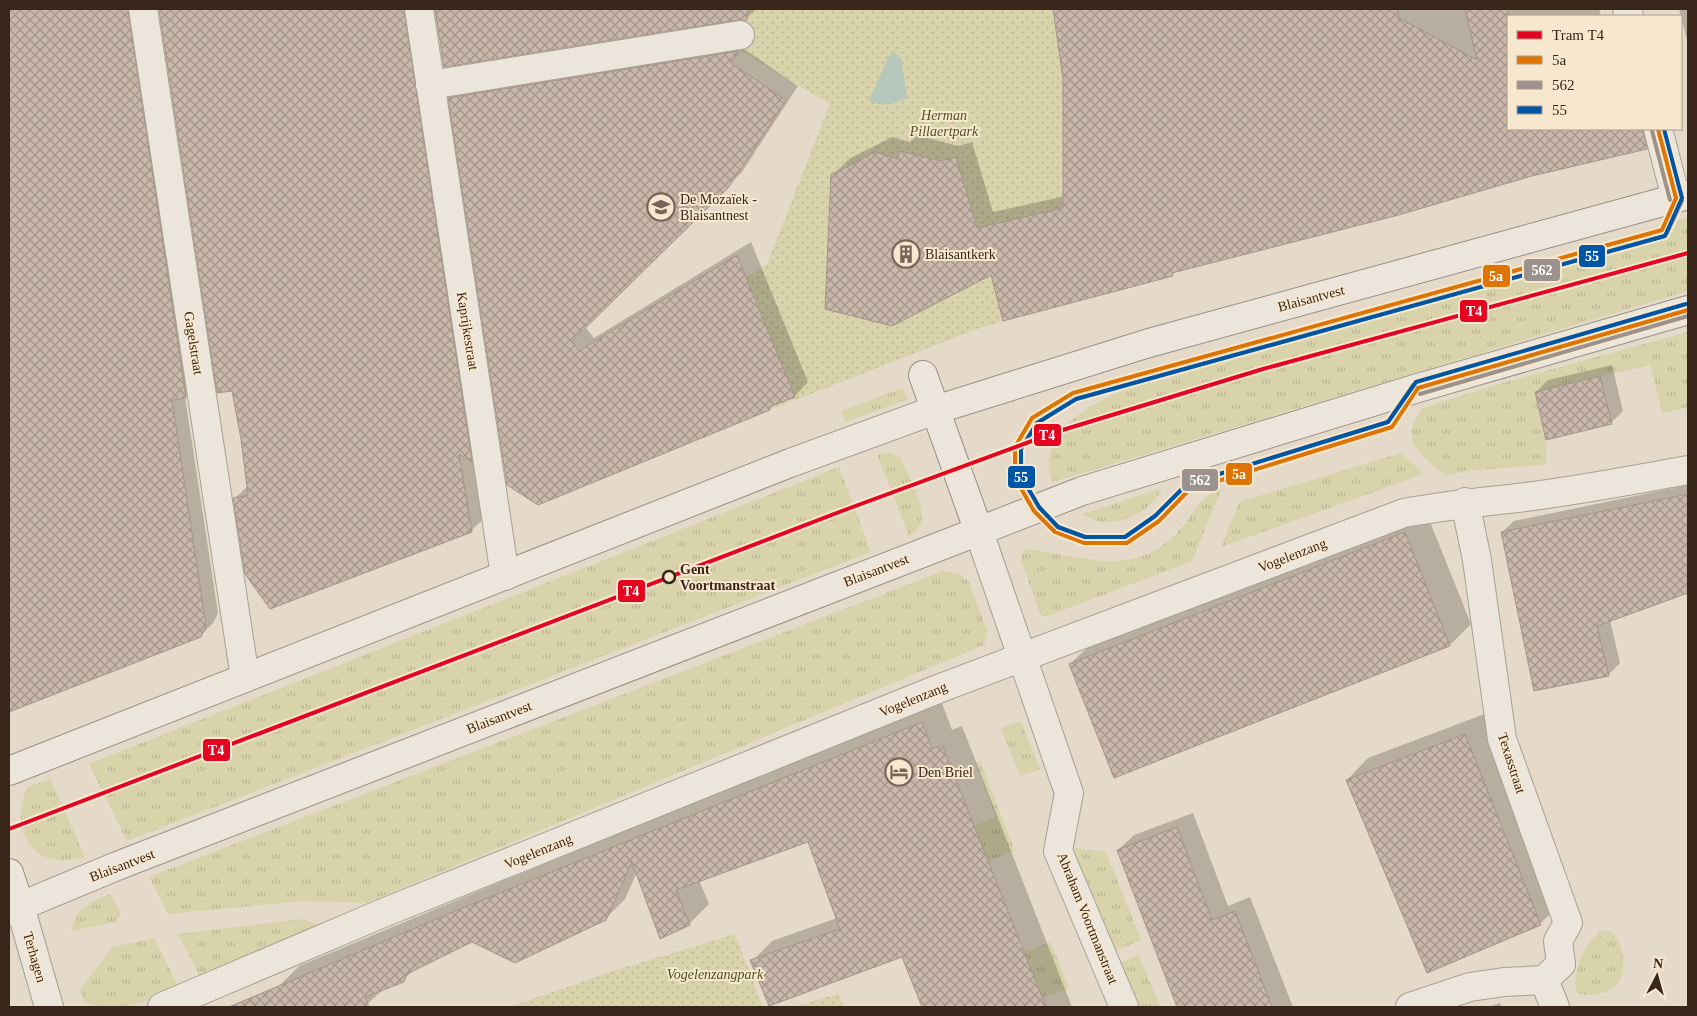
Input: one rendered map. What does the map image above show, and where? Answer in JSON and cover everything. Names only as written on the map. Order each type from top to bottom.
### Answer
[{"type":"street","name":"Gagelstraat","points":[[143,9],[245,678]]},
{"type":"street","name":"Kaprijkestraat","points":[[419,9],[505,576]]},
{"type":"street","points":[[430,85],[740,35]]},
{"type":"street","points":[[1658,130],[1682,196]]},
{"type":"street","name":"Blaisantvest","points":[[9,772],[790,463],[935,410],[1149,343],[1682,196]]},
{"type":"street","name":"Blaisantvest","points":[[14,908],[1082,491],[1418,388],[1688,310]]},
{"type":"street","points":[[922,375],[979,532]]},
{"type":"street","name":"Vogelenzang","points":[[162,1007],[383,914],[938,689],[1404,513],[1465,502],[1518,498],[1688,470]]},
{"type":"street","name":"Texasstraat","points":[[1465,502],[1478,560],[1502,739],[1568,923],[1558,941],[1561,964],[1544,980]]},
{"type":"street","name":"Abraham Voortmanstraat","points":[[979,532],[1069,793],[1058,851],[1124,1007]]},
{"type":"street","points":[[9,873],[14,908]]},
{"type":"street","name":"Terhagen","points":[[14,908],[49,1007]]},
{"type":"street","points":[[1410,1007],[1470,987],[1504,982],[1544,980],[1555,1007]]},
{"type":"green space","name":"Herman Pillaertpark","points":[[748,9],[1052,9],[1063,79],[1062,207],[979,232],[1003,321],[982,327],[770,410],[722,293],[767,264],[830,104],[739,50]]},
{"type":"green space","points":[[1688,217],[1688,291],[1053,482],[1049,472],[1050,452],[1059,434],[1082,412],[1120,392],[1236,353]]},
{"type":"green space","points":[[1688,332],[1688,407],[1662,413],[1650,365],[1535,392],[1546,440],[1546,465],[1464,471],[1447,476],[1429,462],[1414,444],[1412,430],[1422,408],[1499,384]]},
{"type":"green space","points":[[903,388],[907,400],[845,422],[841,411]]},
{"type":"green space","points":[[888,453],[900,457],[919,499],[921,521],[917,529],[909,536],[877,454]]},
{"type":"green space","points":[[1401,453],[1424,474],[1221,547],[1239,502]]},
{"type":"green space","points":[[839,467],[871,552],[127,841],[89,764]]},
{"type":"green space","points":[[1162,488],[1149,506],[1128,518],[1104,522],[1093,520],[1083,514]]},
{"type":"green space","points":[[1222,488],[1192,561],[1045,617],[1040,614],[1021,560],[1026,549],[1105,561],[1124,560],[1142,556],[1160,547],[1177,533],[1199,503]]},
{"type":"green space","points":[[943,571],[959,574],[969,582],[987,631],[984,645],[367,903],[302,901],[168,914],[149,877]]},
{"type":"green space","points":[[1021,721],[1040,769],[1020,776],[1001,728]]},
{"type":"green space","points":[[980,761],[1015,851],[988,861],[974,826],[996,817],[975,763]]},
{"type":"green space","points":[[51,779],[85,857],[67,860],[52,859],[39,854],[30,845],[24,833],[21,819],[22,804],[28,787]]},
{"type":"green space","points":[[1075,848],[1106,852],[1141,940],[1111,953],[1074,864]]},
{"type":"green space","points":[[110,894],[121,913],[116,922],[71,931],[76,916],[84,907]]},
{"type":"green space","points":[[303,919],[324,927],[201,979],[178,934]]},
{"type":"green space","points":[[1602,931],[1610,931],[1619,942],[1623,957],[1623,972],[1616,985],[1607,991],[1591,995],[1581,994],[1576,992],[1575,984],[1578,966],[1590,942]]},
{"type":"green space","name":"Vogelenzangpark","points":[[735,934],[763,1007],[510,1007],[616,970]]},
{"type":"green space","points":[[154,938],[179,987],[155,998],[123,1006],[98,1006],[84,1003],[80,989],[113,947]]},
{"type":"green space","points":[[1051,942],[1069,989],[1042,998],[1023,952]]},
{"type":"green space","points":[[1139,955],[1160,1007],[1132,1007],[1115,964]]},
{"type":"green space","name":"Vogelenzangpark","points":[[838,994],[844,1007],[794,1007]]},
{"type":"shaded area","points":[[895,53],[901,58],[907,98],[888,104],[879,104],[869,100],[889,56]]},
{"type":"building","points":[[9,9],[128,9],[186,398],[172,400],[206,626],[201,637],[9,712]]},
{"type":"building","points":[[159,9],[404,9],[472,462],[459,454],[472,532],[270,609],[245,574],[233,498],[248,495],[241,439],[232,391],[217,393]]},
{"type":"building","points":[[435,9],[748,9],[746,21],[738,20],[444,67]]},
{"type":"building","points":[[1053,9],[1397,9],[1399,18],[1477,60],[1465,9],[1508,9],[1507,130],[1643,130],[1647,149],[1532,176],[1395,216],[1172,273],[1173,276],[1003,321],[991,275],[892,326],[825,309],[831,175],[875,152],[898,159],[900,151],[941,161],[956,157],[977,228],[1063,208],[1063,79]]},
{"type":"building","points":[[739,51],[731,63],[786,100],[728,188],[572,341],[579,351],[737,255],[795,397],[769,407],[770,410],[538,505],[507,485],[448,98]]},
{"type":"building","points":[[1600,376],[1612,424],[1546,440],[1535,392]]},
{"type":"building","points":[[1688,494],[1688,593],[1597,626],[1609,676],[1534,691],[1501,532]]},
{"type":"building","points":[[1405,532],[1450,646],[1114,778],[1069,664]]},
{"type":"building","points":[[922,722],[932,749],[942,745],[1046,1007],[922,1007],[902,957],[769,1006],[750,960],[840,929],[808,842],[676,890],[690,925],[660,939],[632,862],[606,920],[515,963],[472,942],[407,974],[404,982],[365,997],[369,1007],[229,1007],[460,909]]},
{"type":"building","points":[[1465,734],[1541,925],[1427,973],[1346,780]]},
{"type":"building","points":[[1177,827],[1212,920],[1235,911],[1272,1007],[1177,1007],[1117,850]]},
{"type":"tram line","name":"T4","points":[[9,829],[850,508],[1056,432],[1263,369],[1688,253]]},
{"type":"transit line","name":"5a","points":[[1658,130],[1676,198]]},
{"type":"transit line","name":"55","points":[[1664,130],[1682,198],[1665,236],[1076,399],[1037,423],[1021,449],[1021,476],[1039,507],[1058,527],[1085,537],[1125,537],[1155,516],[1187,484],[1388,422],[1416,382],[1686,304]]},
{"type":"transit line","name":"562","points":[[1652,131],[1670,200]]},
{"type":"transit line","name":"5a","points":[[1418,388],[1392,427],[1189,490],[1159,521],[1127,543],[1084,543],[1055,532],[1034,511],[1015,478],[1015,447],[1032,418],[1073,393],[1662,230],[1676,198]]},
{"type":"transit line","name":"562","points":[[1413,385],[1388,422],[1187,484],[1155,516],[1125,537],[1085,537],[1058,527],[1039,507],[1021,476],[1021,449],[1037,423],[1076,399],[1664,236],[1682,201]]},
{"type":"transit line","name":"5a","points":[[1418,388],[1688,310]]},
{"type":"transit line","name":"562","points":[[1420,394],[1688,316]]},
{"type":"place","name":"De Mozaïek - Blaisantnest","points":[[661,207]]},
{"type":"place","name":"Blaisantkerk","points":[[906,254]]},
{"type":"place","name":"Gent Voortmanstraat","points":[[669,577]]},
{"type":"place","name":"Den Briel","points":[[899,772]]}]
